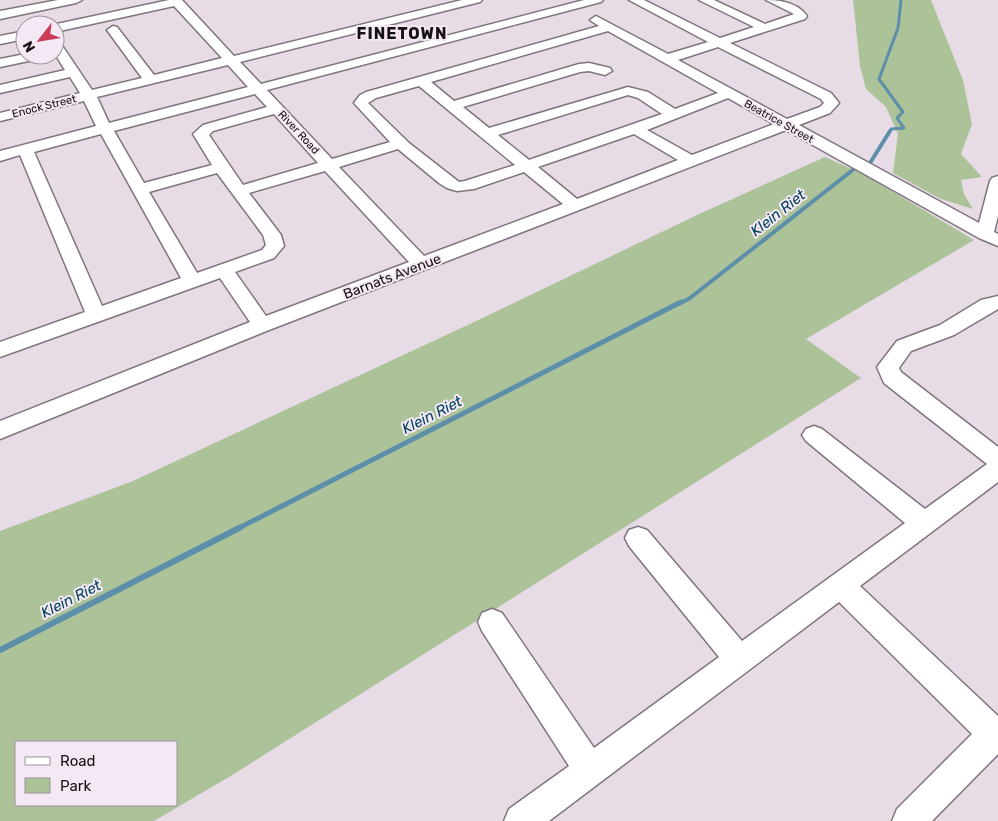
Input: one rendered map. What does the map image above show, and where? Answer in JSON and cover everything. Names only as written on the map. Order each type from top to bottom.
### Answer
[{"type":"street","points":[[0,15],[38,12],[76,0]]},
{"type":"street","name":"Enock Street","points":[[0,117],[476,0]]},
{"type":"street","points":[[0,156],[443,40],[566,3],[597,0]]},
{"type":"street","points":[[635,0],[720,42]]},
{"type":"street","points":[[705,0],[765,28]]},
{"type":"street","points":[[667,59],[801,16],[798,12],[772,0]]},
{"type":"street","points":[[65,26],[177,1]]},
{"type":"street","name":"River Road","points":[[177,1],[422,264]]},
{"type":"street","name":"Beatrice Street","points":[[566,3],[992,238]]},
{"type":"street","points":[[418,4],[429,12]]},
{"type":"street","points":[[411,16],[476,64]]},
{"type":"street","points":[[610,27],[371,95],[362,100],[364,108],[440,176],[460,187],[526,167],[730,93]]},
{"type":"street","points":[[113,30],[151,80]]},
{"type":"street","points":[[0,40],[15,37]]},
{"type":"street","name":"Barnats Avenue","points":[[0,430],[262,325],[825,110],[832,102],[826,96],[720,42]]},
{"type":"street","points":[[0,63],[15,60]]},
{"type":"street","points":[[65,62],[89,96],[105,129],[192,282]]},
{"type":"street","points":[[452,106],[579,68],[590,67],[605,70]]},
{"type":"street","points":[[0,89],[72,72]]},
{"type":"street","points":[[420,80],[576,206]]},
{"type":"street","points":[[486,134],[616,93],[628,91],[643,95],[674,114]]},
{"type":"street","points":[[0,350],[225,271],[268,254],[275,246],[272,235],[221,167],[202,138],[202,132],[208,128],[277,109]]},
{"type":"street","points":[[635,129],[692,162]]},
{"type":"street","points":[[240,191],[402,143]]},
{"type":"street","points":[[26,150],[96,316]]},
{"type":"street","points":[[140,189],[221,167]]},
{"type":"street","points":[[992,238],[998,181]]},
{"type":"street","points":[[225,271],[262,325]]},
{"type":"street","points":[[998,302],[988,305],[947,330],[904,346],[888,367],[892,377],[998,460]]},
{"type":"street","points":[[814,435],[924,523]]},
{"type":"street","points":[[521,821],[998,469]]},
{"type":"street","points":[[638,538],[739,659]]},
{"type":"street","points":[[840,585],[996,736],[909,821]]},
{"type":"street","points":[[492,622],[590,770]]},
{"type":"green space","points":[[853,0],[931,0],[963,80],[972,124],[961,154],[982,177],[961,180],[964,194],[973,209],[941,199],[893,173],[898,134],[886,107],[866,89],[860,66]]},
{"type":"green space","points":[[825,157],[863,174],[974,240],[806,339],[861,378],[234,774],[154,821],[0,821],[0,531],[133,481],[472,323],[697,215]]},
{"type":"waterway","name":"Klein Riet","points":[[889,132],[891,129],[904,128],[897,118],[903,112],[879,79],[898,28],[901,0]]},
{"type":"waterway","name":"Klein Riet","points":[[870,163],[890,131]]},
{"type":"waterway","name":"Klein Riet","points":[[679,304],[690,298],[854,169]]},
{"type":"waterway","name":"Klein Riet","points":[[239,528],[681,302]]},
{"type":"waterway","name":"Klein Riet","points":[[0,650],[241,527]]},
{"type":"district","name":"FINETOWN","points":[[402,33]]}]
